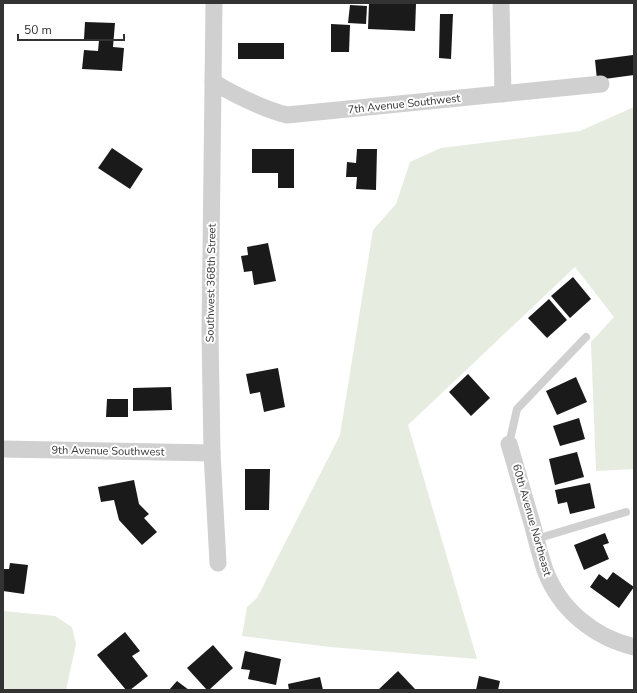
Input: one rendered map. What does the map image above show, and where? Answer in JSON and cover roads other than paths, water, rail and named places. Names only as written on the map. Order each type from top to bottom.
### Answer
[{"type":"street","name":"Southwest 368th Street","points":[[214,3],[210,332],[212,453],[218,563]]},
{"type":"street","points":[[501,3],[503,94]]},
{"type":"street","name":"7th Avenue Southwest","points":[[213,82],[252,103],[268,110],[286,115],[601,84]]},
{"type":"street","name":"60th Avenue Northeast","points":[[509,444],[545,570],[552,586],[571,612],[583,623],[609,639],[634,647]]},
{"type":"street","name":"9th Avenue Southwest","points":[[3,449],[212,453]]},
{"type":"lane","points":[[509,444],[517,409],[586,337]]},
{"type":"lane","points":[[536,539],[626,512]]}]
